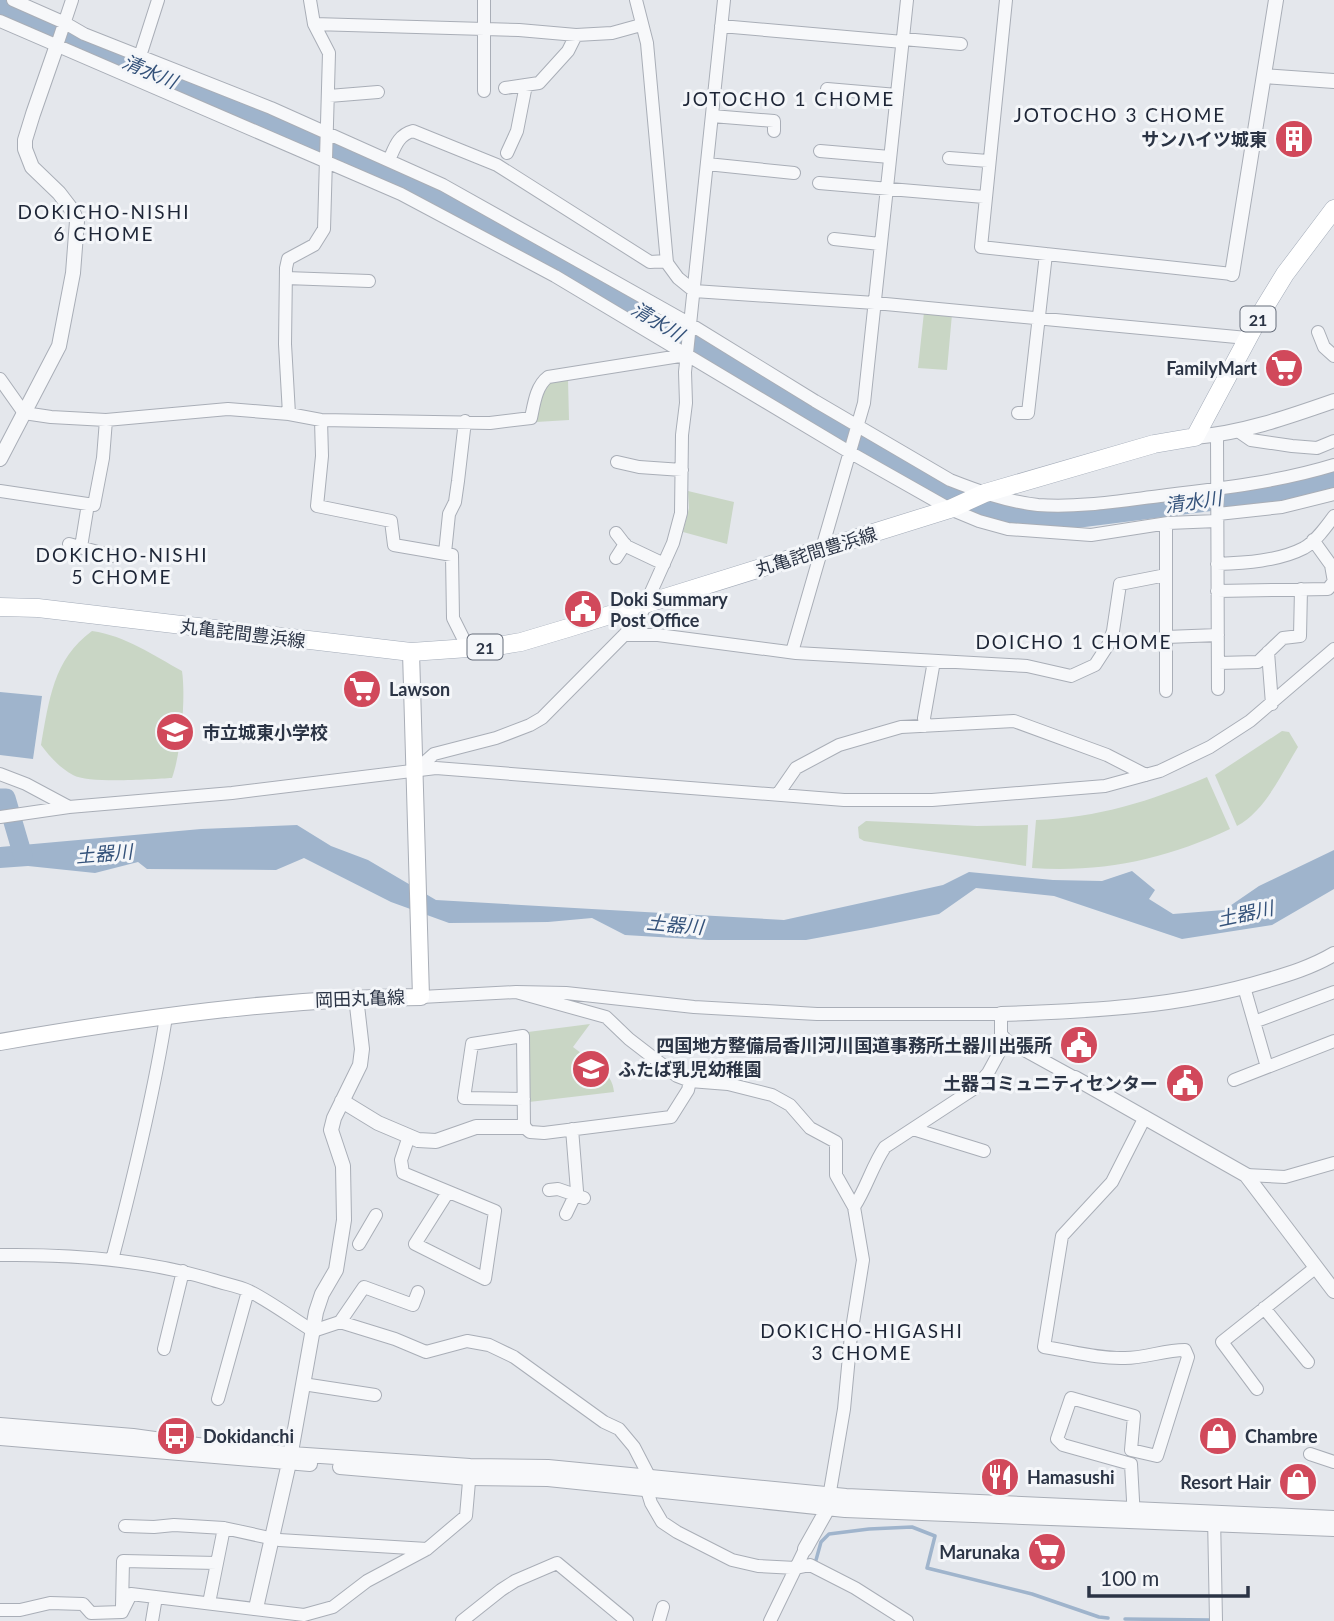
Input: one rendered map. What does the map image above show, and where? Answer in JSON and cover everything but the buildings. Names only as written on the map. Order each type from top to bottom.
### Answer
[{"type":"main road","name":"21","points":[[1195,437],[1247,338],[1285,274],[1334,209]]},
{"type":"main road","name":"丸亀詫間豊浜線","points":[[0,607],[38,608],[411,652],[469,650],[521,642],[951,509],[985,492],[1154,444],[1195,437]]},
{"type":"main road","name":"岡田丸亀線","points":[[0,1042],[166,1017],[313,999],[421,993],[411,652]]},
{"type":"street","points":[[13,0],[139,58],[328,132],[482,205],[689,323],[950,480],[1014,501],[1038,505],[1072,505],[1218,488],[1334,465]]},
{"type":"street","points":[[0,459],[59,346],[66,314],[77,221],[72,210],[32,167],[25,149],[25,140],[72,0]]},
{"type":"street","points":[[133,78],[158,0]]},
{"type":"street","points":[[289,414],[285,344],[288,260],[314,245],[324,229],[328,160],[329,53],[314,24],[310,0]]},
{"type":"street","points":[[484,0],[484,91]]},
{"type":"street","points":[[636,0],[647,43],[667,261],[678,278],[694,290],[874,303],[1247,338]]},
{"type":"street","points":[[415,778],[434,754],[496,738],[542,718],[638,621],[664,564],[679,526],[686,355],[724,0]]},
{"type":"street","points":[[792,652],[864,403],[907,0]]},
{"type":"street","points":[[1006,0],[981,247],[1232,274],[1276,0]]},
{"type":"street","points":[[0,21],[328,160],[466,227],[951,509],[1008,529],[1091,535],[1282,507],[1334,494]]},
{"type":"street","points":[[314,24],[576,35],[612,33],[641,25]]},
{"type":"street","points":[[721,26],[961,44]]},
{"type":"street","points":[[505,88],[544,85],[576,35]]},
{"type":"street","points":[[1264,76],[1334,81]]},
{"type":"street","points":[[507,153],[510,134],[526,85]]},
{"type":"street","points":[[827,89],[897,95]]},
{"type":"street","points":[[329,96],[378,93]]},
{"type":"street","points":[[712,116],[775,121],[774,131]]},
{"type":"street","points":[[389,160],[397,142],[407,132],[413,131],[497,165],[650,262],[667,261]]},
{"type":"street","points":[[820,151],[890,157]]},
{"type":"street","points":[[949,159],[988,161]]},
{"type":"street","points":[[707,164],[794,173]]},
{"type":"street","points":[[819,183],[839,190],[886,190],[984,197]]},
{"type":"street","points":[[834,239],[880,244]]},
{"type":"street","points":[[1018,413],[1028,413],[1046,254]]},
{"type":"street","points":[[286,278],[344,275],[369,281]]},
{"type":"street","points":[[1318,332],[1324,346],[1334,355]]},
{"type":"street","points":[[0,379],[24,413],[51,417],[106,420],[228,409],[289,414],[321,420],[465,421],[491,424],[531,418],[538,389],[548,377],[686,355]]},
{"type":"street","points":[[1195,437],[1238,431],[1281,420],[1334,401]]},
{"type":"street","points":[[0,491],[94,505],[103,458],[106,420]]},
{"type":"street","points":[[321,420],[317,506],[391,521],[394,545],[452,555],[453,618],[469,650]]},
{"type":"street","points":[[445,553],[449,514],[455,502],[465,421]]},
{"type":"street","points":[[1238,431],[1251,440],[1292,446],[1317,448],[1334,441]]},
{"type":"street","points":[[1217,435],[1218,690]]},
{"type":"street","points":[[617,462],[639,467],[682,470]]},
{"type":"street","points":[[88,504],[75,546],[111,556]]},
{"type":"street","points":[[1217,564],[1243,563],[1304,548],[1334,516]]},
{"type":"street","points":[[1166,524],[1166,691]]},
{"type":"street","points":[[617,533],[625,544],[664,564]]},
{"type":"street","points":[[1217,591],[1328,589],[1334,582],[1331,565],[1313,540]]},
{"type":"street","points":[[617,558],[625,544]]},
{"type":"street","points":[[624,635],[659,635],[792,652],[1027,666],[1071,676],[1095,665],[1108,645],[1113,631],[1120,584],[1166,575]]},
{"type":"street","points":[[1218,663],[1258,662],[1283,638],[1300,636],[1301,589]]},
{"type":"street","points":[[1166,637],[1217,635]]},
{"type":"street","points":[[0,817],[69,807],[415,778],[436,768],[844,800],[932,800],[1105,786],[1146,775],[1210,747],[1250,722],[1334,649]]},
{"type":"street","points":[[1268,652],[1272,704]]},
{"type":"street","points":[[925,726],[934,661]]},
{"type":"street","points":[[778,794],[796,768],[839,745],[901,727],[1014,721],[1107,755],[1146,775]]},
{"type":"street","points":[[0,774],[26,784],[69,807]]},
{"type":"street","points":[[421,993],[566,993],[694,1007],[817,1014],[1001,1014],[1108,1010],[1173,1002],[1244,987],[1306,968],[1334,954]]},
{"type":"street","points":[[1244,987],[1267,1067]]},
{"type":"street","points":[[516,992],[606,1017],[629,1039],[677,1076],[690,1081],[728,1084],[772,1095],[790,1105],[810,1128],[836,1142],[836,1175],[854,1207],[863,1260],[851,1335],[844,1409],[829,1501],[771,1621]]},
{"type":"street","points":[[1254,1022],[1334,992]]},
{"type":"street","points":[[256,1608],[290,1458],[313,1331],[322,1294],[336,1270],[342,1234],[343,1166],[331,1130],[354,1079],[362,1049],[356,997]]},
{"type":"street","points":[[1001,1014],[1001,1034],[1006,1040],[1245,1175],[1334,1291]]},
{"type":"street","points":[[111,1260],[133,1180],[156,1077],[166,1017]]},
{"type":"street","points":[[524,1099],[464,1098],[472,1044],[523,1036],[524,1099],[524,1128]]},
{"type":"street","points":[[854,1207],[871,1178],[875,1161],[885,1147],[975,1088],[988,1073],[1006,1040]]},
{"type":"street","points":[[1234,1080],[1334,1041]]},
{"type":"street","points":[[342,1101],[378,1123],[418,1140],[436,1141],[476,1127],[524,1128],[530,1132],[544,1133],[671,1117],[688,1090],[690,1081]]},
{"type":"street","points":[[1131,1450],[1157,1456],[1188,1357],[1185,1350],[1165,1350],[1150,1356],[1106,1358],[1044,1347],[1062,1236],[1112,1182],[1145,1118]]},
{"type":"street","points":[[572,1129],[577,1191],[580,1196]]},
{"type":"street","points":[[913,1129],[984,1151]]},
{"type":"street","points":[[409,1136],[401,1160],[404,1173],[495,1211],[485,1279],[415,1244],[449,1192]]},
{"type":"street","points":[[1245,1175],[1285,1177],[1334,1163]]},
{"type":"street","points":[[549,1190],[558,1189],[580,1196]]},
{"type":"street","points":[[566,1214],[580,1196]]},
{"type":"street","points":[[342,1234],[363,1246],[376,1215]]},
{"type":"street","points":[[0,1255],[147,1263],[183,1271],[248,1291],[313,1331]]},
{"type":"street","points":[[1257,1389],[1222,1342],[1315,1268]]},
{"type":"street","points":[[164,1349],[183,1271]]},
{"type":"street","points":[[340,1322],[364,1287],[413,1304],[418,1292]]},
{"type":"street","points":[[218,1399],[248,1291]]},
{"type":"street","points":[[1264,1308],[1308,1363]]},
{"type":"street","points":[[313,1331],[340,1322],[426,1352],[467,1341],[489,1345],[502,1351],[604,1422],[619,1429],[634,1447],[662,1522],[694,1542],[732,1560],[758,1566],[796,1568],[810,1565],[855,1588],[907,1621]]},
{"type":"street","points":[[303,1384],[375,1395]]},
{"type":"street","points":[[1131,1464],[1063,1446],[1057,1439],[1071,1398],[1134,1416],[1131,1450],[1133,1516]]},
{"type":"street","points":[[0,1425],[133,1436],[290,1458]]},
{"type":"street","points":[[0,1438],[548,1479],[648,1483],[829,1501],[1133,1516],[1334,1518]]},
{"type":"street","points":[[1310,1454],[1334,1462]]},
{"type":"street","points":[[122,1612],[131,1594],[304,1615],[333,1607],[367,1581],[428,1549],[466,1516],[470,1472]]},
{"type":"street","points":[[1214,1518],[1334,1529]]},
{"type":"street","points":[[1214,1518],[1216,1621]]},
{"type":"street","points":[[125,1526],[224,1528],[272,1538],[428,1549]]},
{"type":"street","points":[[209,1603],[224,1528]]},
{"type":"street","points":[[122,1612],[123,1561],[217,1563]]},
{"type":"street","points":[[462,1621],[508,1585],[557,1563],[627,1621]]},
{"type":"street","points":[[152,1621],[156,1597]]},
{"type":"street","points":[[0,1610],[20,1610],[50,1603],[83,1605],[90,1617],[122,1612]]},
{"type":"street","points":[[659,1621],[663,1607]]},
{"type":"green space","points":[[924,312],[952,314],[947,370],[918,368]]},
{"type":"green space","points":[[568,379],[569,420],[536,422],[538,401],[550,382]]},
{"type":"green space","points":[[688,491],[734,502],[727,544],[683,532],[689,508]]},
{"type":"green space","points":[[92,631],[128,642],[182,671],[182,725],[172,778],[81,778],[60,766],[41,745],[50,697],[61,668],[79,642]]},
{"type":"green space","points":[[1282,731],[1289,732],[1298,747],[1264,801],[1237,826],[1215,775]]},
{"type":"green space","points":[[1207,777],[1230,829],[1182,848],[1134,862],[1084,868],[1032,868],[1036,820],[1081,816],[1123,807]]},
{"type":"green space","points":[[866,821],[977,826],[1028,825],[1026,866],[864,841],[859,838],[858,827]]},
{"type":"green space","points":[[590,1024],[573,1047],[605,1072],[614,1092],[529,1102],[528,1032]]},
{"type":"water","points":[[0,692],[42,696],[33,759],[0,755]]},
{"type":"water","name":"土器川","points":[[297,825],[331,846],[368,860],[436,900],[784,920],[943,885],[969,872],[1053,880],[1102,881],[1132,871],[1155,890],[1149,899],[1173,914],[1224,910],[1259,886],[1334,850],[1334,889],[1272,925],[1182,939],[1054,896],[976,888],[939,914],[871,928],[806,940],[708,940],[625,935],[592,918],[548,922],[449,923],[391,902],[304,858],[276,870],[147,869],[138,862],[95,873],[28,866],[0,868],[0,847],[201,829]]},
{"type":"waterway","name":"清水川","points":[[0,7],[74,36],[345,155],[512,235],[938,487],[990,511],[1064,520],[1270,494],[1334,481]]},
{"type":"waterway","points":[[0,798],[6,798],[23,856]]},
{"type":"waterway","points":[[816,1560],[821,1542],[829,1534],[912,1527],[935,1536],[927,1568],[1032,1594],[1108,1618]]},
{"type":"waterway","points":[[1125,1619],[1210,1620]]},
{"type":"place","name":"サンハイツ城東","points":[[1294,139]]},
{"type":"place","name":"FamilyMart","points":[[1284,368]]},
{"type":"place","name":"Doki Summary Post Office","points":[[583,609]]},
{"type":"place","name":"Lawson","points":[[362,689]]},
{"type":"place","name":"市立城東小学校","points":[[175,732]]},
{"type":"place","name":"四国地方整備局香川河川国道事務所土器川出張所","points":[[1079,1045]]},
{"type":"place","name":"ふたば乳児幼稚園","points":[[591,1069]]},
{"type":"place","name":"土器コミュニティセンター","points":[[1185,1083]]},
{"type":"place","name":"Dokidanchi","points":[[176,1436]]},
{"type":"place","name":"Chambre","points":[[1218,1436]]},
{"type":"place","name":"Hamasushi","points":[[1000,1477]]},
{"type":"place","name":"Resort Hair","points":[[1298,1482]]},
{"type":"place","name":"Marunaka","points":[[1047,1552]]},
{"type":"district","name":"JOTOCHO 1 CHOME","points":[[789,98]]},
{"type":"district","name":"JOTOCHO 3 CHOME","points":[[1120,114]]},
{"type":"district","name":"DOKICHO-NISHI 6 CHOME","points":[[104,222]]},
{"type":"district","name":"DOKICHO-NISHI 5 CHOME","points":[[122,565]]},
{"type":"district","name":"DOICHO 1 CHOME","points":[[1074,641]]},
{"type":"district","name":"DOKICHO-HIGASHI 3 CHOME","points":[[862,1341]]}]
